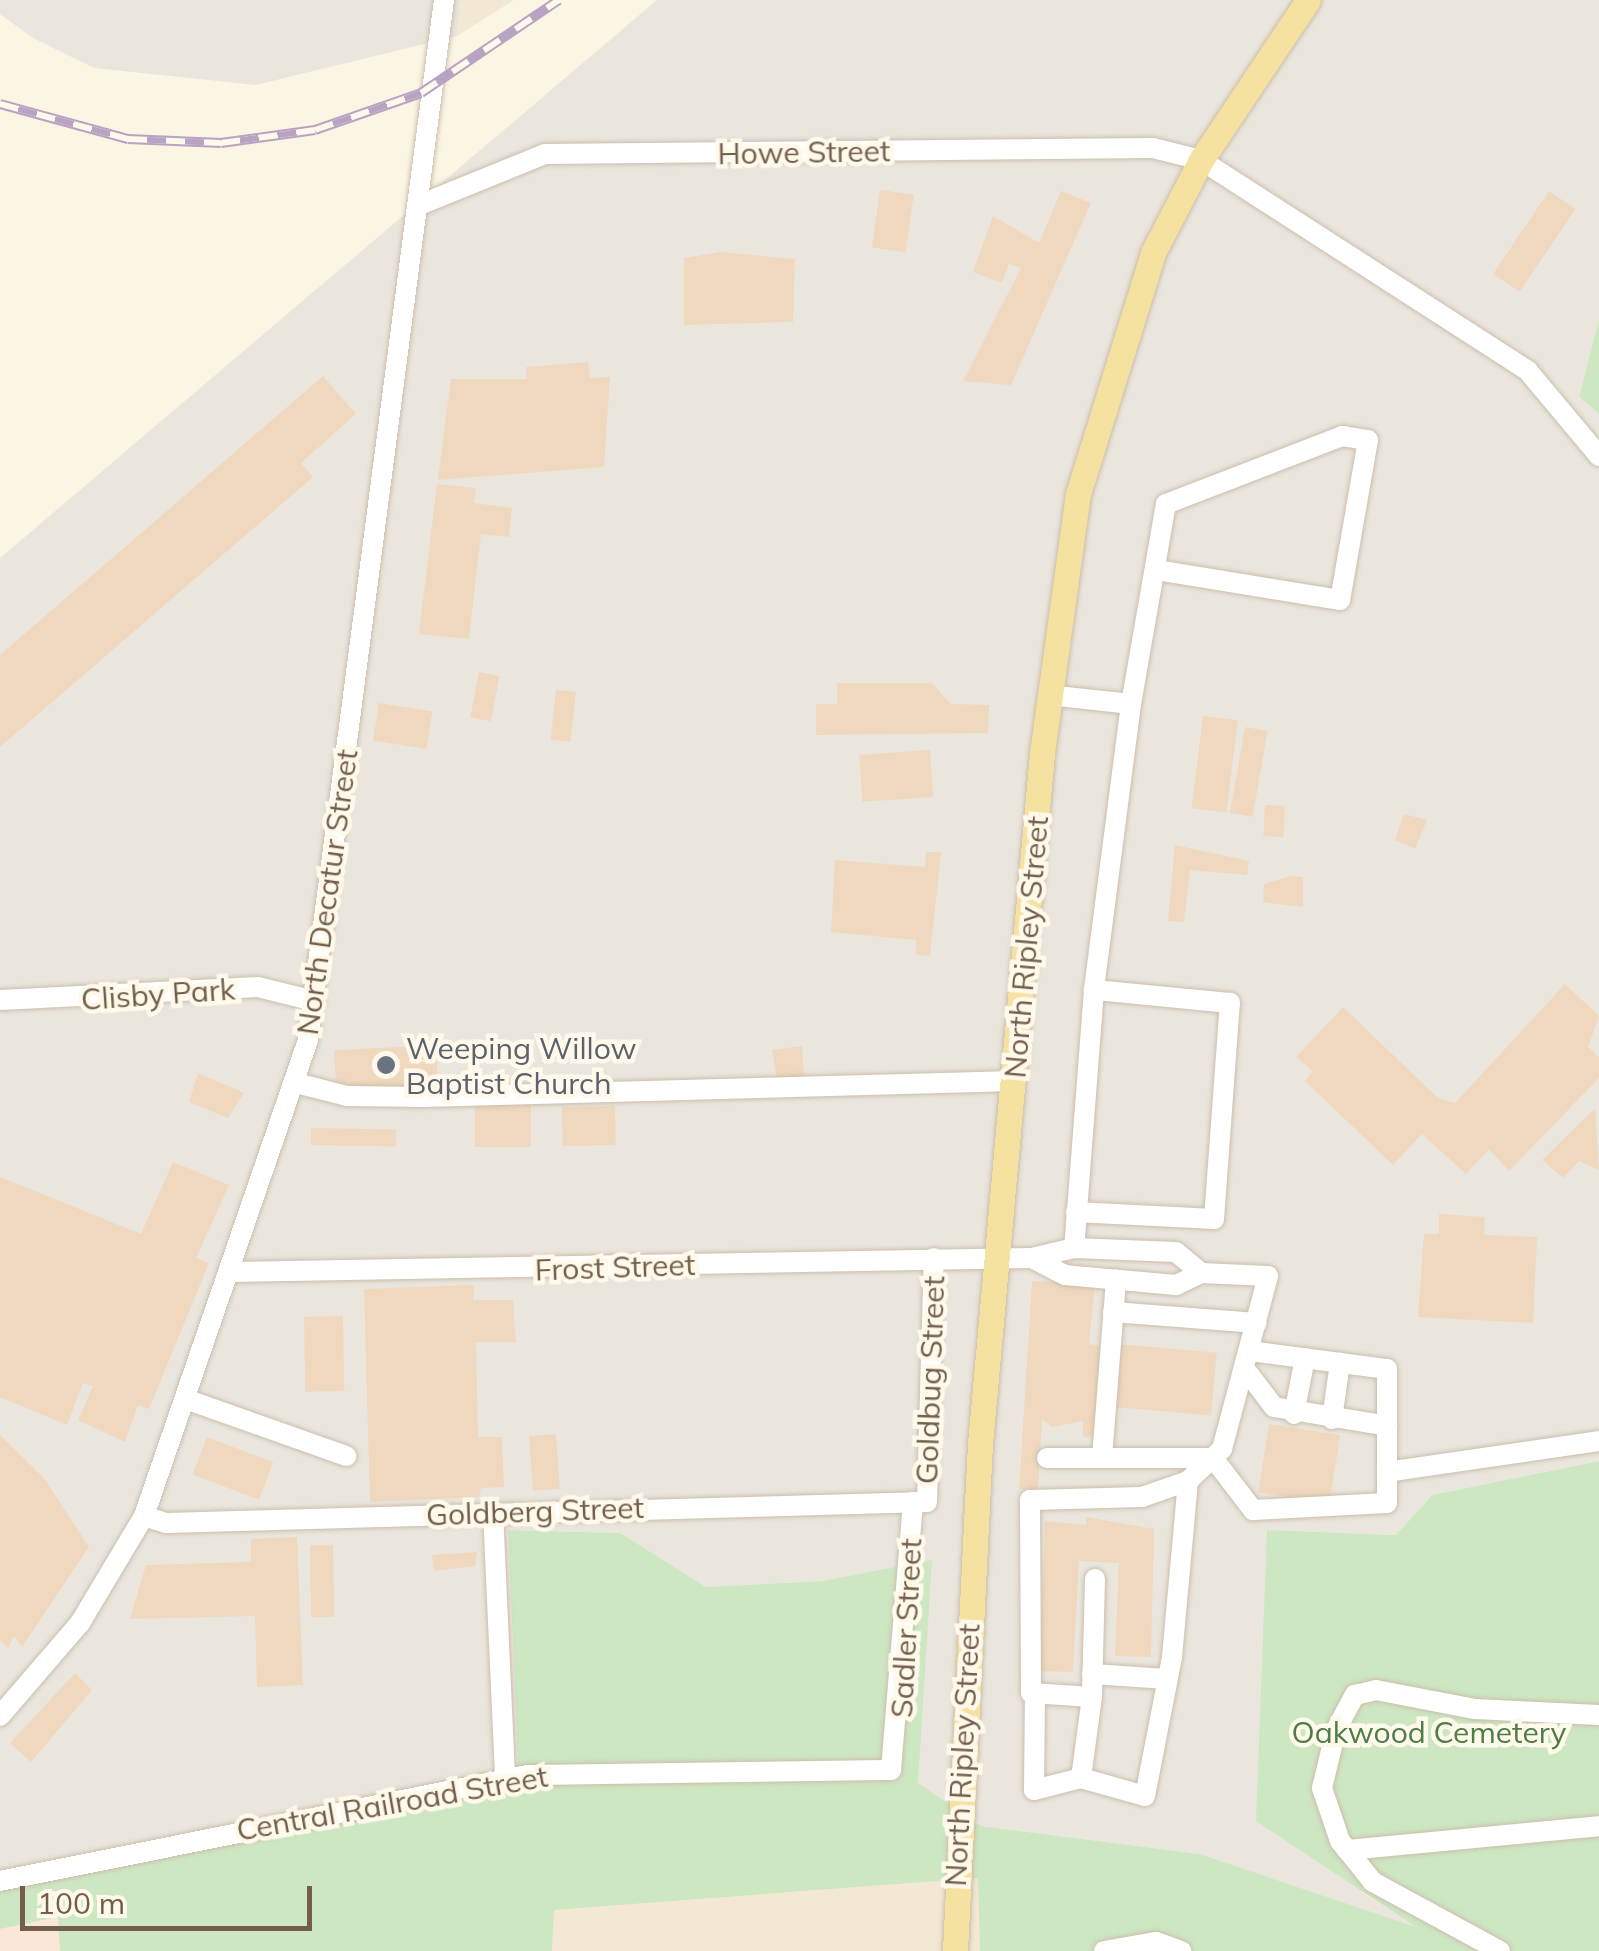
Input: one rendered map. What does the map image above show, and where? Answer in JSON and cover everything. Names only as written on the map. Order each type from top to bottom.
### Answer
[{"type":"main road","name":"North Ripley Street","points":[[955,1951],[959,1750],[1048,695],[1102,398],[1154,254],[1201,160],[1308,0]]},
{"type":"street","name":"North Decatur Street","points":[[0,1716],[80,1623],[144,1516],[188,1400],[296,1082],[314,1001],[444,0]]},
{"type":"street","name":"Howe Street","points":[[417,206],[545,154],[1154,148],[1201,160],[1528,371],[1599,456]]},
{"type":"street","points":[[1074,1248],[1094,990],[1132,704],[1166,504],[1342,436],[1368,440],[1340,600],[1156,570]]},
{"type":"street","points":[[1048,695],[1132,704]]},
{"type":"street","name":"Clisby Park","points":[[0,1000],[258,987],[314,1001]]},
{"type":"street","points":[[1076,1212],[1214,1219],[1230,1003],[1094,990]]},
{"type":"street","points":[[296,1082],[347,1096],[423,1097],[1014,1080]]},
{"type":"street","points":[[1032,1258],[1074,1248],[1176,1252],[1201,1274]]},
{"type":"street","name":"Goldbug Street","points":[[920,1502],[934,1258]]},
{"type":"street","points":[[1032,1258],[1065,1275],[1176,1285],[1201,1274],[1268,1276],[1248,1373],[1212,1458],[1188,1481],[1142,1497],[1030,1500],[1036,1693],[1034,1790],[1082,1778],[1145,1796],[1168,1680],[1188,1481]]},
{"type":"street","name":"Frost Street","points":[[231,1272],[1032,1258]]},
{"type":"street","points":[[1102,1458],[1116,1280]]},
{"type":"street","points":[[1113,1312],[1257,1323]]},
{"type":"street","points":[[1212,1458],[1253,1510],[1386,1503],[1386,1369],[1251,1352]]},
{"type":"street","points":[[1294,1414],[1305,1358]]},
{"type":"street","points":[[1332,1419],[1340,1363]]},
{"type":"street","points":[[1248,1373],[1274,1407],[1294,1414],[1386,1426]]},
{"type":"street","points":[[188,1400],[346,1456]]},
{"type":"street","points":[[1386,1472],[1599,1441]]},
{"type":"street","points":[[1047,1458],[1212,1458]]},
{"type":"street","name":"Goldberg Street","points":[[144,1516],[166,1523],[920,1502]]},
{"type":"street","name":"Sadler Street","points":[[898,1754],[920,1502]]},
{"type":"street","points":[[493,1511],[506,1778]]},
{"type":"street","points":[[1082,1778],[1092,1697],[1095,1578]]},
{"type":"street","points":[[1092,1674],[1168,1680]]},
{"type":"street","points":[[1036,1693],[1092,1697]]},
{"type":"street","points":[[1500,1951],[1388,1892],[1347,1850],[1322,1788],[1356,1695],[1599,1714]]},
{"type":"street","name":"Central Railroad Street","points":[[0,1881],[506,1778],[804,1766],[881,1774],[898,1754]]},
{"type":"street","points":[[1347,1850],[1599,1826]]},
{"type":"street","points":[[1104,1951],[1156,1942],[1180,1951]]},
{"type":"shaded area","points":[[0,0],[462,0],[457,36],[256,85],[94,68],[33,38],[0,14]]},
{"type":"shaded area","points":[[462,0],[514,0],[457,36]]},
{"type":"shaded area","points":[[657,0],[1599,0],[1599,319],[1579,397],[1599,414],[1599,1461],[1432,1495],[1396,1535],[1268,1530],[1361,1892],[1423,1930],[1200,1854],[981,1826],[917,1783],[931,1561],[822,1581],[706,1587],[619,1533],[508,1530],[519,1787],[0,1890],[0,558]]},
{"type":"shaded area","points":[[979,1878],[980,1951],[552,1951],[554,1910]]},
{"type":"shaded area","points":[[58,1917],[60,1951],[0,1951],[0,1929]]},
{"type":"green space","points":[[1599,319],[1599,414],[1579,397]]},
{"type":"green space","name":"Oakwood Cemetery","points":[[1599,1461],[1599,1951],[980,1951],[978,1878],[554,1910],[552,1951],[60,1951],[58,1917],[0,1929],[0,1890],[519,1787],[508,1530],[620,1533],[706,1587],[822,1581],[932,1560],[918,1783],[981,1826],[1200,1854],[1416,1927],[1256,1821],[1267,1530],[1396,1535],[1432,1495]]},
{"type":"building","points":[[880,190],[914,195],[906,252],[872,247]]},
{"type":"building","points":[[1061,191],[1091,203],[1011,385],[963,381],[1021,268],[1009,264],[1002,283],[973,272],[993,216],[1039,243]]},
{"type":"building","points":[[1549,191],[1576,209],[1520,292],[1493,274]]},
{"type":"building","points":[[721,252],[795,259],[793,322],[684,325],[684,258]]},
{"type":"building","points":[[588,362],[590,378],[610,377],[604,467],[438,480],[451,379],[527,379],[526,367]]},
{"type":"building","points":[[323,376],[356,414],[301,463],[313,477],[0,747],[0,655]]},
{"type":"building","points":[[437,484],[476,488],[474,503],[512,508],[509,537],[481,534],[469,639],[419,634]]},
{"type":"building","points":[[479,672],[500,676],[491,721],[470,717]]},
{"type":"building","points":[[837,683],[932,683],[951,704],[989,705],[988,733],[816,735],[816,704],[837,704]]},
{"type":"building","points":[[556,690],[576,692],[571,742],[551,740]]},
{"type":"building","points":[[379,703],[432,711],[426,749],[373,741]]},
{"type":"building","points":[[1203,716],[1238,720],[1226,813],[1192,808]]},
{"type":"building","points":[[1245,727],[1268,731],[1253,817],[1230,813]]},
{"type":"building","points":[[930,750],[933,797],[862,802],[859,755]]},
{"type":"building","points":[[1265,805],[1285,806],[1283,837],[1263,836]]},
{"type":"building","points":[[1404,814],[1427,820],[1415,849],[1395,840]]},
{"type":"building","points":[[1175,845],[1249,861],[1247,875],[1190,870],[1184,922],[1168,921]]},
{"type":"building","points":[[926,852],[941,852],[930,956],[916,955],[916,940],[831,932],[835,860],[925,867]]},
{"type":"building","points":[[1290,876],[1303,877],[1303,907],[1263,902],[1264,884]]},
{"type":"building","points":[[1565,984],[1599,1016],[1588,1047],[1599,1057],[1599,1078],[1509,1171],[1489,1149],[1466,1174],[1422,1134],[1393,1165],[1305,1081],[1313,1071],[1296,1057],[1343,1007],[1438,1098],[1455,1103]]},
{"type":"building","name":"Weeping Willow Baptist Church","points":[[436,1045],[438,1085],[336,1090],[334,1050]]},
{"type":"building","points":[[802,1046],[804,1078],[777,1078],[772,1050]]},
{"type":"building","points":[[198,1073],[244,1093],[228,1118],[189,1102]]},
{"type":"building","points":[[475,1101],[531,1101],[531,1147],[475,1147]]},
{"type":"building","points":[[615,1106],[616,1145],[563,1146],[562,1107]]},
{"type":"building","points":[[1595,1108],[1599,1170],[1579,1161],[1563,1178],[1542,1160]]},
{"type":"building","points":[[311,1128],[396,1129],[396,1146],[311,1145]]},
{"type":"building","points":[[173,1162],[229,1185],[196,1258],[209,1263],[149,1409],[138,1405],[125,1442],[78,1420],[93,1386],[83,1383],[67,1425],[0,1397],[0,1177],[141,1234]]},
{"type":"building","points":[[1439,1214],[1485,1217],[1484,1235],[1537,1237],[1533,1323],[1418,1317],[1424,1234],[1439,1234]]},
{"type":"building","points":[[1032,1281],[1095,1284],[1089,1344],[1104,1346],[1095,1436],[1083,1437],[1083,1421],[1052,1427],[1042,1419],[1038,1489],[1019,1489]]},
{"type":"building","points":[[474,1285],[473,1300],[513,1300],[516,1342],[476,1342],[478,1437],[502,1437],[504,1487],[481,1488],[479,1497],[370,1502],[364,1289]]},
{"type":"building","points":[[343,1316],[344,1391],[305,1392],[304,1317]]},
{"type":"building","points":[[1117,1344],[1217,1353],[1211,1415],[1112,1407]]},
{"type":"building","points":[[1269,1424],[1340,1435],[1329,1503],[1258,1492]]},
{"type":"building","points":[[556,1434],[560,1489],[533,1491],[529,1436]]},
{"type":"building","points":[[0,1435],[44,1478],[89,1547],[22,1647],[14,1636],[8,1648],[0,1640]]},
{"type":"building","points":[[207,1437],[273,1462],[259,1500],[193,1474]]},
{"type":"building","points":[[1086,1517],[1154,1529],[1151,1657],[1115,1656],[1119,1563],[1079,1561],[1073,1672],[1040,1671],[1045,1521],[1086,1525]]},
{"type":"building","points":[[297,1537],[303,1685],[257,1687],[255,1616],[130,1619],[146,1565],[251,1562],[251,1539]]},
{"type":"building","points":[[310,1545],[333,1545],[334,1617],[311,1617]]},
{"type":"building","points":[[477,1552],[475,1566],[434,1571],[432,1555]]},
{"type":"building","points":[[75,1673],[92,1690],[31,1762],[10,1743]]},
{"type":"railway","points":[[0,104],[128,139],[221,143],[315,130],[421,93],[559,0]]},
{"type":"place","name":"Weeping Willow Baptist Church","points":[[386,1065]]}]
